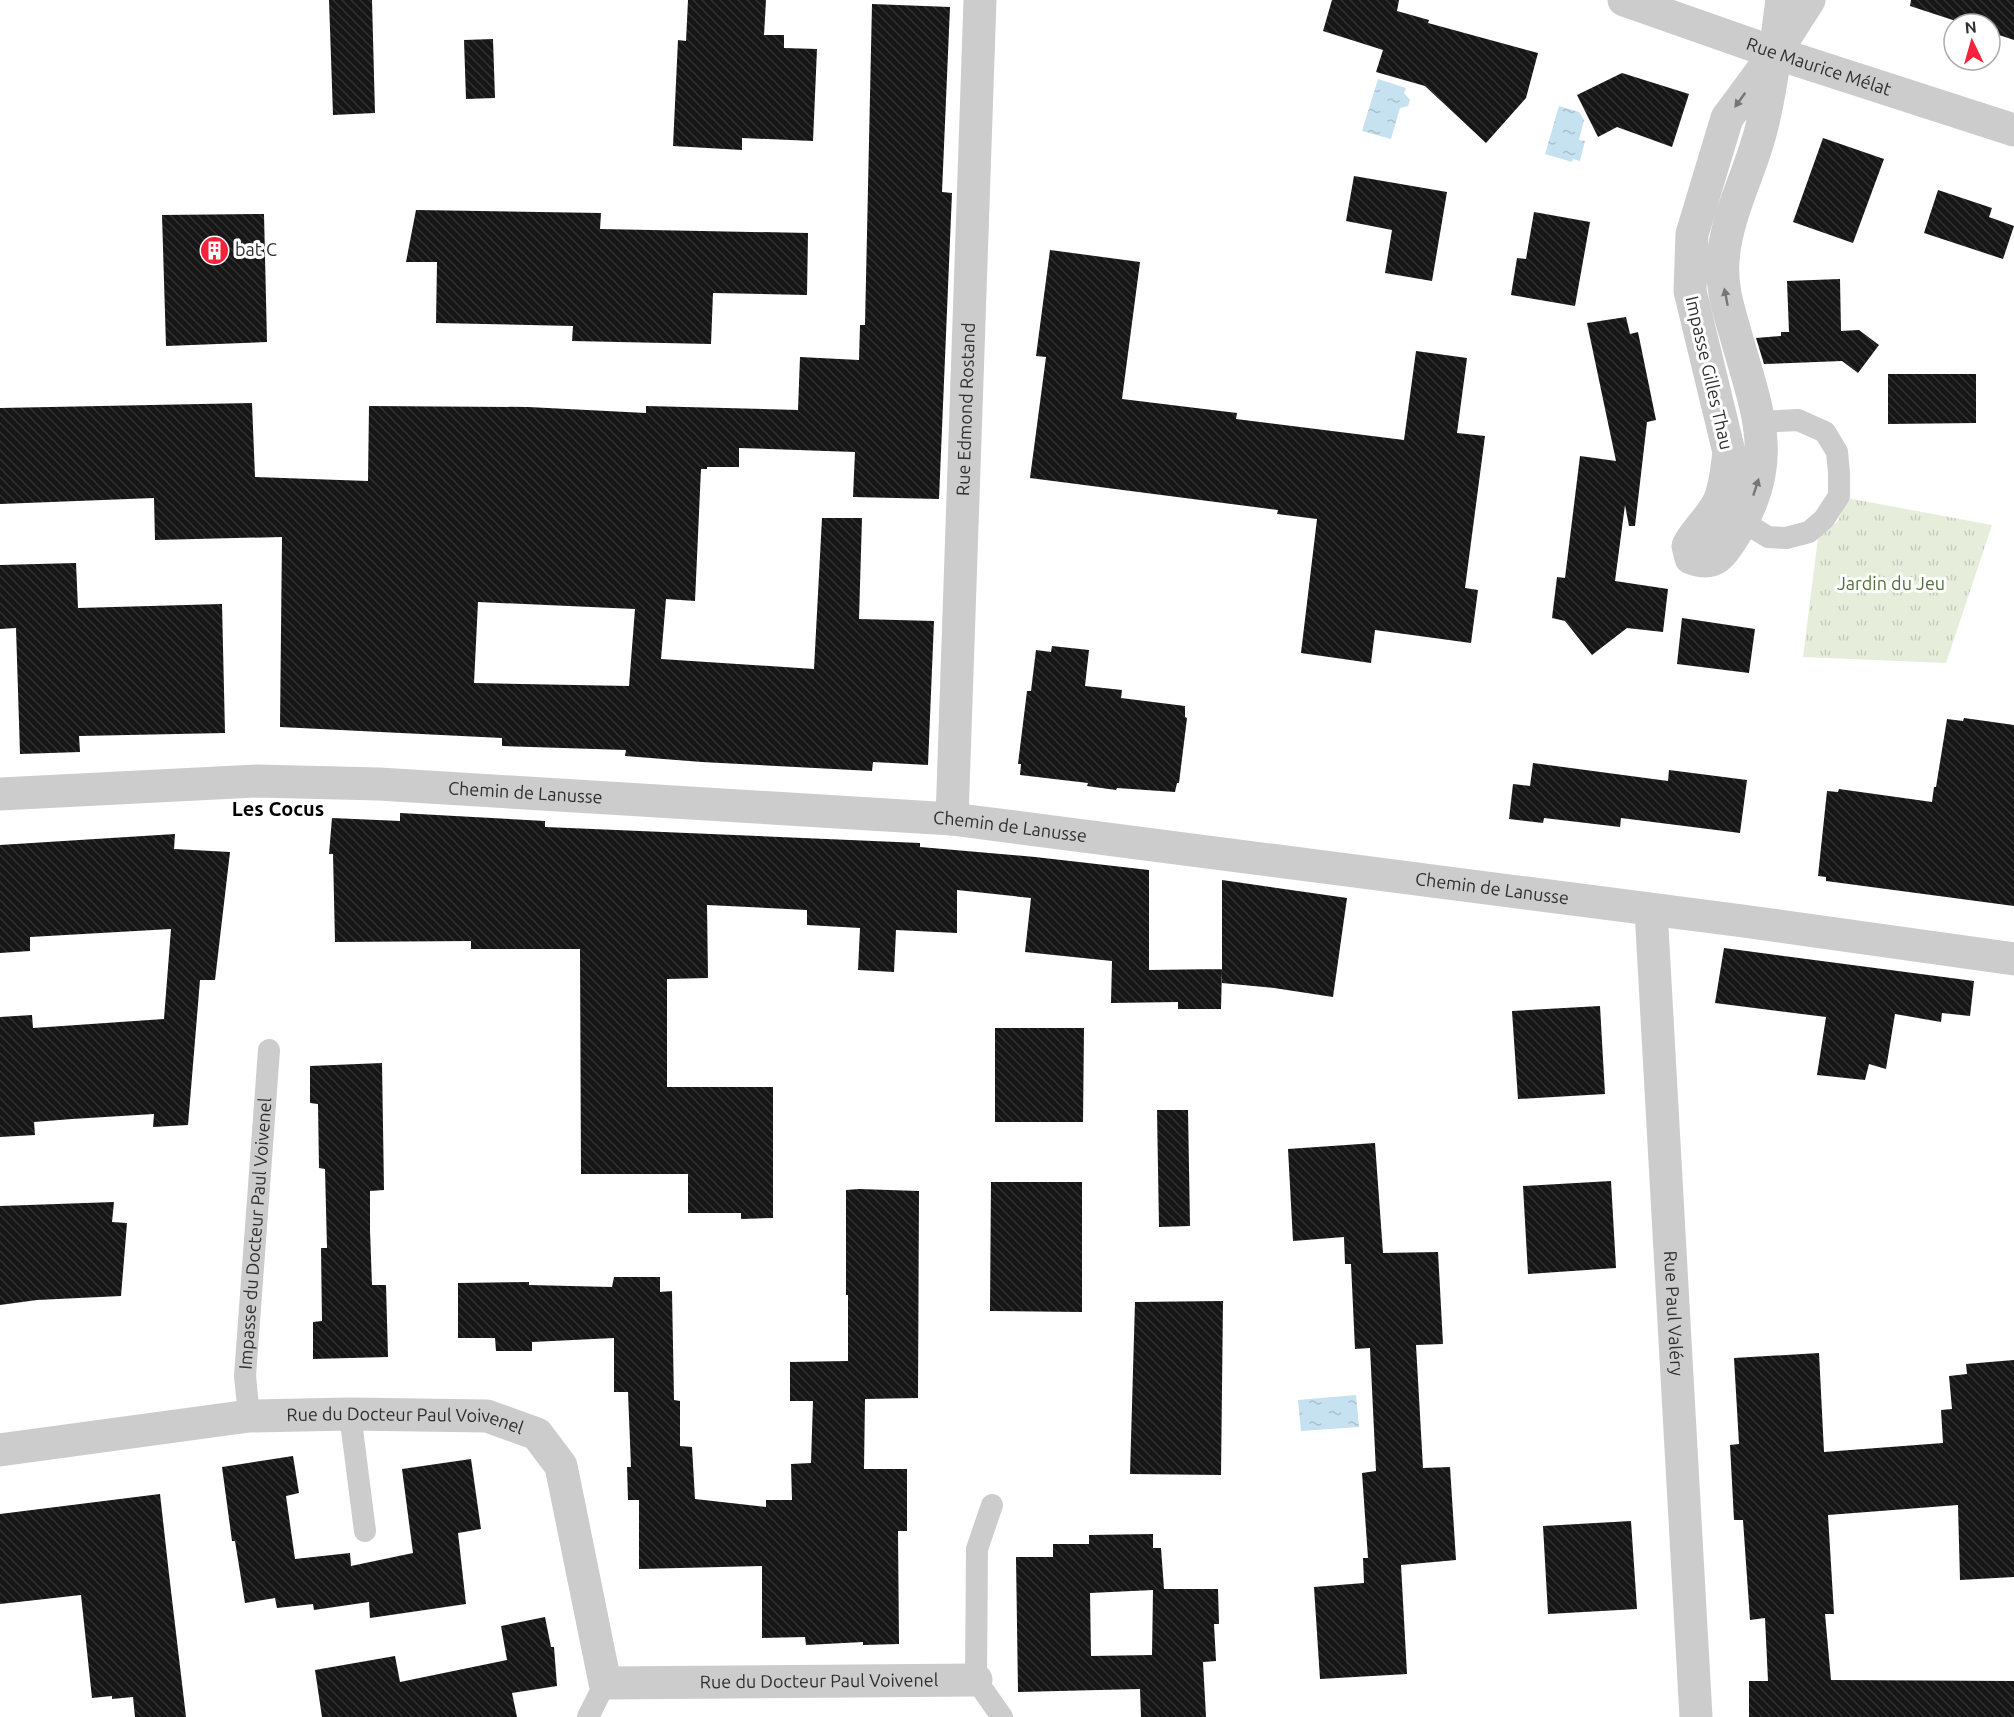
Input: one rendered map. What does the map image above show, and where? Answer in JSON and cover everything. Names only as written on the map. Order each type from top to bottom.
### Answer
[{"type":"street","name":"Rue Edmond Rostand","points":[[952,819],[980,0]]},
{"type":"street","name":"Rue Maurice Mélat","points":[[1624,0],[1775,53],[2014,130]]},
{"type":"street","points":[[1775,53],[1782,0]]},
{"type":"street","points":[[1775,53],[1809,0]]},
{"type":"street","name":"Impasse Gilles Thau","points":[[1731,511],[1726,477],[1729,452],[1690,291],[1692,234],[1727,118],[1775,53]]},
{"type":"street","name":"Impasse Gilles Thau","points":[[1731,511],[1757,488],[1763,449],[1760,422],[1726,303],[1722,281],[1723,258],[1730,220],[1761,130],[1775,53]]},
{"type":"street","points":[[1700,210],[1730,220]]},
{"type":"street","name":"Chemin de Lanusse","points":[[0,794],[257,781],[368,784],[952,819],[1743,921],[2014,959]]},
{"type":"street","name":"Rue Paul Valéry","points":[[1651,910],[1696,1717]]},
{"type":"street","name":"Rue du Docteur Paul Voivenel","points":[[0,1450],[249,1416],[351,1414],[487,1416],[537,1434],[561,1466],[605,1683],[976,1680]]},
{"type":"lane","points":[[1731,511],[1768,537],[1786,538],[1809,532],[1824,519],[1839,496],[1837,452],[1825,432],[1798,420],[1760,422]]},
{"type":"lane","name":"Impasse du Docteur Paul Voivenel","points":[[249,1416],[245,1376],[269,1050]]},
{"type":"lane","points":[[351,1414],[365,1531]]},
{"type":"lane","points":[[992,1505],[977,1549],[976,1680],[1002,1717]]},
{"type":"lane","points":[[588,1717],[605,1683]]},
{"type":"green space","name":"Jardin du Jeu","points":[[1847,498],[1992,525],[1946,663],[1803,657],[1818,538],[1838,521]]},
{"type":"water","points":[[1378,79],[1406,88],[1404,93],[1410,100],[1408,106],[1400,108],[1391,139],[1362,131]]},
{"type":"water","points":[[1559,106],[1579,112],[1584,120],[1579,140],[1585,141],[1580,161],[1573,159],[1572,162],[1545,154]]},
{"type":"water","points":[[1356,1395],[1359,1427],[1301,1431],[1298,1400]]},
{"type":"building","points":[[329,0],[372,0],[375,113],[333,115]]},
{"type":"building","points":[[688,0],[766,0],[764,35],[784,35],[784,48],[817,49],[813,141],[742,138],[742,150],[673,146],[678,40],[686,41]]},
{"type":"building","points":[[1332,0],[1399,0],[1397,11],[1429,20],[1428,23],[1538,53],[1526,98],[1486,143],[1425,86],[1376,72],[1383,50],[1323,31]]},
{"type":"building","points":[[1911,0],[2014,0],[2014,40],[2002,36],[2002,12],[1942,12],[1942,16],[1910,6]]},
{"type":"building","points":[[872,4],[950,7],[942,192],[952,193],[939,499],[853,497],[855,452],[739,448],[739,467],[701,469],[695,601],[666,599],[661,659],[814,669],[822,518],[862,518],[859,619],[934,621],[928,765],[873,762],[872,771],[702,762],[625,756],[626,750],[502,746],[502,738],[280,727],[282,537],[155,540],[154,498],[0,504],[0,408],[252,403],[255,477],[368,481],[369,406],[528,407],[646,413],[646,406],[798,410],[800,357],[859,360],[860,325],[865,325]],"holes":[[[478,602],[635,609],[629,686],[474,683]]]},
{"type":"building","points":[[493,39],[495,98],[466,99],[464,40]]},
{"type":"building","points":[[1622,73],[1689,94],[1672,147],[1617,127],[1598,137],[1577,95]]},
{"type":"building","points":[[1823,138],[1884,159],[1853,243],[1793,222]]},
{"type":"building","points":[[1354,176],[1447,192],[1432,281],[1385,273],[1392,230],[1346,221]]},
{"type":"building","points":[[1938,190],[1992,208],[1989,217],[2014,226],[2003,259],[1924,233]]},
{"type":"building","points":[[416,210],[601,213],[600,229],[808,233],[807,295],[713,293],[711,344],[572,341],[573,326],[436,323],[437,262],[406,262]]},
{"type":"building","points":[[1534,212],[1590,222],[1575,306],[1511,295],[1517,258],[1526,259]]},
{"type":"building","name":"bat C","points":[[264,214],[267,342],[166,346],[162,215]]},
{"type":"building","points":[[1050,250],[1140,262],[1122,399],[1237,413],[1236,419],[1404,440],[1416,351],[1467,358],[1457,433],[1485,436],[1465,588],[1478,590],[1471,643],[1375,630],[1371,663],[1301,653],[1317,519],[1277,514],[1278,510],[1030,478],[1046,357],[1036,356]]},
{"type":"building","points":[[1840,279],[1841,331],[1859,330],[1879,345],[1858,373],[1842,361],[1764,364],[1756,338],[1781,336],[1781,332],[1789,332],[1787,281]]},
{"type":"building","points":[[1626,317],[1630,334],[1638,332],[1656,420],[1647,422],[1635,526],[1629,526],[1625,505],[1615,581],[1668,589],[1663,632],[1627,628],[1592,655],[1565,621],[1552,618],[1557,577],[1565,578],[1580,456],[1616,461],[1587,323]]},
{"type":"building","points":[[1888,374],[1976,374],[1976,423],[1888,424]]},
{"type":"building","points":[[76,563],[78,608],[222,604],[225,733],[79,736],[80,752],[20,754],[16,628],[0,629],[0,565]]},
{"type":"building","points":[[1682,618],[1755,629],[1749,673],[1677,664]]},
{"type":"building","points":[[1052,646],[1089,650],[1085,686],[1122,690],[1121,698],[1185,706],[1185,717],[1187,718],[1179,783],[1177,783],[1175,792],[1117,788],[1116,790],[1087,786],[1088,783],[1020,775],[1021,764],[1018,764],[1027,691],[1031,691],[1036,650],[1051,652]]},
{"type":"building","points":[[1964,718],[2014,725],[2014,906],[1826,881],[1826,877],[1818,876],[1827,791],[1838,792],[1839,789],[1932,802],[1947,719],[1963,721]]},
{"type":"building","points":[[1533,763],[1668,781],[1669,770],[1747,780],[1740,833],[1621,818],[1620,827],[1544,818],[1543,823],[1509,819],[1513,784],[1530,786]]},
{"type":"building","points":[[400,813],[545,821],[545,827],[920,843],[920,847],[1149,870],[1149,970],[1222,969],[1221,1009],[1178,1009],[1178,1002],[1111,1003],[1112,961],[1025,952],[1031,898],[957,890],[957,933],[896,930],[894,972],[858,970],[860,928],[807,925],[807,910],[707,905],[708,978],[667,979],[667,1087],[773,1087],[773,1218],[741,1219],[741,1213],[688,1213],[688,1174],[581,1174],[580,949],[471,949],[471,941],[335,942],[333,854],[329,854],[332,818],[400,821]]},
{"type":"building","points":[[175,834],[174,849],[230,852],[215,980],[200,980],[188,1125],[153,1127],[154,1114],[72,1119],[34,1122],[35,1135],[0,1137],[0,1017],[32,1015],[33,1028],[164,1019],[171,929],[30,937],[30,951],[0,953],[0,845]]},
{"type":"building","points":[[1222,880],[1347,898],[1333,997],[1222,983]]},
{"type":"building","points":[[1724,948],[1974,981],[1970,1016],[1942,1013],[1941,1022],[1895,1014],[1886,1069],[1869,1064],[1865,1080],[1817,1075],[1826,1017],[1715,1003]]},
{"type":"building","points":[[1600,1006],[1605,1094],[1518,1099],[1512,1011]]},
{"type":"building","points":[[995,1028],[1084,1028],[1083,1122],[995,1122]]},
{"type":"building","points":[[382,1063],[384,1190],[370,1191],[370,1230],[372,1285],[386,1285],[388,1357],[313,1359],[313,1322],[322,1321],[321,1248],[327,1248],[325,1169],[319,1168],[318,1104],[310,1103],[310,1066]]},
{"type":"building","points":[[1157,1110],[1188,1110],[1190,1226],[1159,1227]]},
{"type":"building","points":[[1375,1143],[1383,1253],[1438,1252],[1443,1344],[1416,1345],[1423,1468],[1450,1467],[1456,1560],[1401,1565],[1407,1674],[1320,1679],[1314,1587],[1364,1583],[1363,1558],[1368,1558],[1362,1473],[1376,1471],[1370,1348],[1355,1349],[1351,1264],[1345,1264],[1344,1237],[1293,1241],[1288,1149]]},
{"type":"building","points":[[1611,1181],[1616,1268],[1528,1274],[1523,1186]]},
{"type":"building","points":[[991,1182],[1082,1182],[1082,1312],[990,1311]]},
{"type":"building","points":[[846,1190],[919,1191],[918,1398],[865,1399],[864,1469],[907,1469],[907,1531],[898,1531],[899,1644],[863,1645],[863,1642],[806,1645],[805,1637],[762,1638],[762,1566],[639,1569],[639,1500],[628,1500],[627,1467],[631,1467],[628,1392],[614,1392],[614,1338],[532,1342],[532,1351],[496,1351],[495,1338],[458,1338],[458,1283],[529,1282],[529,1285],[612,1287],[614,1277],[660,1277],[660,1292],[672,1291],[674,1400],[680,1401],[680,1446],[692,1447],[695,1499],[766,1507],[766,1500],[792,1500],[791,1464],[811,1463],[813,1401],[790,1401],[790,1362],[848,1361]]},
{"type":"building","points":[[114,1202],[112,1222],[127,1223],[121,1296],[37,1300],[0,1305],[0,1206]]},
{"type":"building","points":[[1223,1301],[1221,1475],[1130,1474],[1135,1302]]},
{"type":"building","points":[[1819,1353],[1824,1452],[1943,1443],[1941,1410],[1952,1409],[1949,1376],[1967,1374],[1966,1364],[2014,1360],[2014,1577],[1960,1580],[1958,1505],[1828,1515],[1834,1614],[1825,1614],[1831,1680],[2014,1681],[2014,1717],[1749,1717],[1749,1681],[1768,1681],[1765,1618],[1750,1620],[1743,1520],[1734,1520],[1730,1445],[1739,1444],[1734,1358]]},
{"type":"building","points":[[293,1456],[299,1493],[286,1496],[295,1559],[350,1553],[351,1566],[413,1553],[402,1469],[471,1459],[481,1529],[458,1533],[466,1604],[370,1618],[369,1602],[314,1610],[313,1604],[277,1608],[275,1598],[245,1603],[235,1541],[232,1541],[222,1467]]},
{"type":"building","points":[[160,1494],[186,1717],[135,1717],[133,1697],[92,1698],[81,1595],[0,1604],[0,1514]]},
{"type":"building","points":[[1631,1521],[1637,1609],[1548,1614],[1543,1526]]},
{"type":"building","points":[[1153,1534],[1153,1548],[1161,1548],[1164,1589],[1218,1589],[1219,1624],[1214,1624],[1216,1661],[1203,1662],[1206,1717],[1141,1717],[1140,1689],[1018,1692],[1016,1557],[1053,1557],[1053,1544],[1089,1544],[1089,1535]],"holes":[[[1153,1590],[1152,1655],[1091,1656],[1090,1593]]]},
{"type":"building","points":[[545,1617],[551,1647],[554,1647],[557,1686],[512,1693],[517,1717],[322,1717],[315,1670],[395,1656],[400,1682],[507,1660],[501,1626]]},
{"type":"place","name":"bat C","points":[[214,250]]},
{"type":"district","name":"Les Cocus","points":[[278,809]]}]
